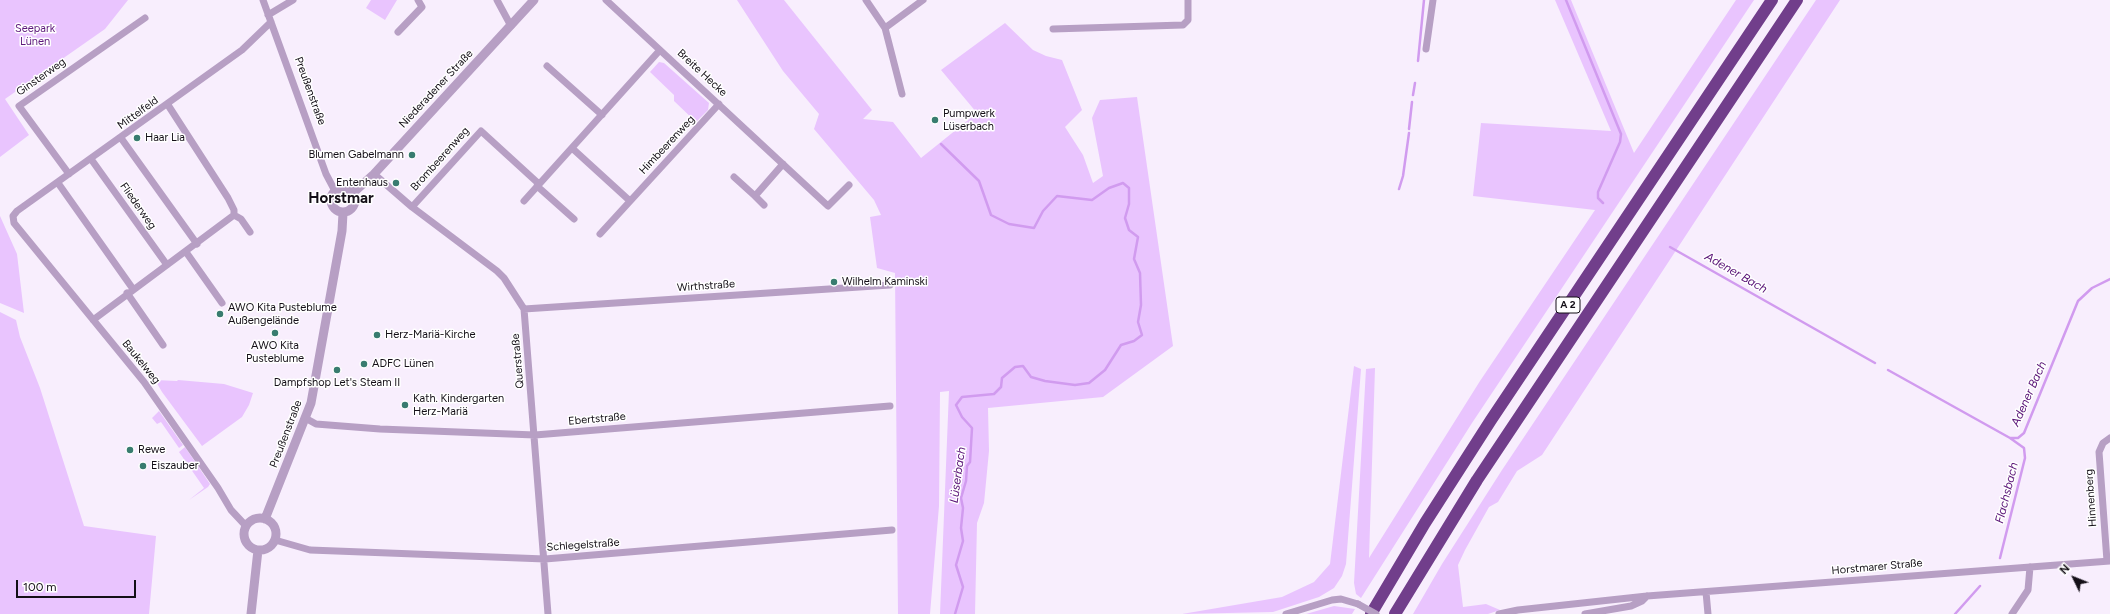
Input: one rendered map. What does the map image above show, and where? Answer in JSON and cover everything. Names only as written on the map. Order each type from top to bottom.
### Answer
[{"type":"highway","name":"A 2","points":[[1371,614],[1425,523],[1462,465],[1772,0]]},
{"type":"highway","name":"A 2","points":[[1395,614],[1477,480],[1797,0]]},
{"type":"street","name":"Preußenstraße","points":[[263,0],[326,174],[335,191]]},
{"type":"street","name":"Mittelfeld","points":[[13,216],[17,211],[168,105],[242,50],[270,18],[293,0]]},
{"type":"street","points":[[398,32],[422,7],[418,0]]},
{"type":"street","points":[[497,0],[511,26]]},
{"type":"street","name":"Niederadener Straße","points":[[353,193],[374,174],[534,0]]},
{"type":"street","name":"Breite Hecke","points":[[606,0],[828,206],[849,185]]},
{"type":"street","points":[[866,0],[885,28],[902,94]]},
{"type":"street","points":[[885,28],[923,0]]},
{"type":"street","points":[[1053,29],[1183,25],[1188,20],[1188,0]]},
{"type":"street","points":[[1426,49],[1433,0]]},
{"type":"street","name":"Ginsterweg","points":[[69,174],[20,106],[145,18]]},
{"type":"street","points":[[524,201],[660,50]]},
{"type":"street","points":[[547,66],[602,115]]},
{"type":"street","name":"Himbeerenweg","points":[[600,234],[719,104]]},
{"type":"street","points":[[168,105],[228,198],[234,210],[234,215]]},
{"type":"street","name":"Brombeerenweg","points":[[412,207],[480,131],[574,219]]},
{"type":"street","points":[[121,138],[197,244]]},
{"type":"street","points":[[573,148],[630,201]]},
{"type":"street","name":"Fliederweg","points":[[91,159],[166,265]]},
{"type":"street","points":[[755,196],[782,164]]},
{"type":"street","name":"Querstraße","points":[[374,174],[412,207],[497,271],[504,278],[524,309],[545,559],[548,614]]},
{"type":"street","points":[[734,177],[764,205]]},
{"type":"street","points":[[58,183],[164,345]]},
{"type":"street","points":[[344,188],[353,193],[355,197],[354,206],[351,210],[343,213],[335,210],[330,203],[330,198],[335,191],[344,188]]},
{"type":"street","name":"Preußenstraße","points":[[266,519],[306,419],[314,390],[342,231],[343,213]]},
{"type":"street","points":[[234,215],[241,219],[250,232]]},
{"type":"street","points":[[93,320],[234,215]]},
{"type":"street","name":"Baukelweg","points":[[13,216],[14,223],[144,382],[218,488],[231,510],[246,526]]},
{"type":"street","points":[[186,252],[222,303]]},
{"type":"street","name":"Wirthstraße","points":[[524,309],[890,284]]},
{"type":"street","name":"Ebertstraße","points":[[306,419],[316,424],[380,429],[535,435],[890,406]]},
{"type":"street","name":"Hinnenberg","points":[[2108,561],[2099,452],[2102,442],[2110,438]]},
{"type":"street","points":[[254,519],[266,519],[274,525],[276,530],[275,540],[268,548],[258,550],[249,545],[246,541],[244,536],[246,526],[254,519]]},
{"type":"street","name":"Schlegelstraße","points":[[275,540],[310,550],[545,559],[892,530]]},
{"type":"street","points":[[251,614],[258,550]]},
{"type":"street","name":"Horstmarer Straße","points":[[1499,614],[1518,610],[1647,596],[2108,561]]},
{"type":"street","points":[[2012,614],[2028,590],[2030,567]]},
{"type":"street","points":[[1706,592],[1708,614]]},
{"type":"street","name":"Horstmarer Straße","points":[[1585,614],[1631,606],[1642,602],[1647,596]]},
{"type":"street","points":[[1286,614],[1332,600],[1341,599],[1358,604],[1376,614]]},
{"type":"green space","name":"Seepark Lünen","points":[[0,0],[128,0],[105,29],[5,99],[29,135],[0,157]]},
{"type":"green space","points":[[371,0],[397,0],[385,20],[366,8]]},
{"type":"green space","points":[[737,0],[784,0],[872,110],[863,119],[893,122],[921,158],[977,113],[941,70],[1005,23],[1033,50],[1046,56],[1062,60],[1082,110],[1065,127],[1083,155],[1093,183],[1103,176],[1092,118],[1100,100],[1137,97],[1173,346],[1103,397],[988,408],[989,451],[984,503],[977,523],[975,614],[940,614],[949,391],[940,392],[939,506],[930,614],[898,614],[895,273],[877,268],[870,217],[881,215],[874,200],[814,129],[819,114],[783,71]]},
{"type":"green space","points":[[1555,0],[1571,0],[1634,153],[1736,0],[1754,0],[1472,423],[1361,598],[1356,594],[1354,583],[1366,369],[1375,368],[1369,558],[1480,381],[1595,210],[1473,196],[1481,123],[1611,131]]},
{"type":"green space","points":[[1816,0],[1840,0],[1542,455],[1517,471],[1498,502],[1489,507],[1465,550],[1458,565],[1463,607],[1486,604],[1500,610],[1488,614],[1413,614],[1442,564],[1502,470]]},
{"type":"green space","points":[[659,62],[664,63],[709,103],[708,110],[696,122],[674,101],[674,95],[650,72]]},
{"type":"green space","points":[[0,216],[17,254],[24,313],[0,303]]},
{"type":"green space","points":[[0,312],[16,320],[20,337],[40,388],[84,526],[156,536],[149,614],[0,614]]},
{"type":"green space","points":[[1354,366],[1361,369],[1346,564],[1342,576],[1334,588],[1319,597],[1273,612],[1182,614],[1282,597],[1314,582],[1330,564]]},
{"type":"green space","points":[[155,380],[178,380],[224,384],[253,393],[249,405],[242,417],[202,446],[162,392]]},
{"type":"green space","points":[[159,411],[183,445],[179,448],[161,422],[157,424],[152,418]]},
{"type":"green space","points":[[185,447],[210,484],[189,500],[204,488],[179,452]]},
{"type":"green space","points":[[1334,606],[1355,609],[1352,614],[1306,614]]},
{"type":"waterway","points":[[1418,61],[1424,0]]},
{"type":"waterway","name":"Adener Bach","points":[[1566,0],[1621,134],[1620,142],[1598,192],[1598,198],[1603,203]]},
{"type":"waterway","points":[[1413,95],[1415,83]]},
{"type":"waterway","points":[[1409,129],[1412,102]]},
{"type":"waterway","points":[[1399,189],[1403,176],[1409,133]]},
{"type":"waterway","name":"Lüserbach","points":[[941,144],[979,181],[991,215],[1009,224],[1034,228],[1043,211],[1057,196],[1092,200],[1109,188],[1123,183],[1129,188],[1129,204],[1125,218],[1129,230],[1138,237],[1134,259],[1140,273],[1141,305],[1138,322],[1142,335],[1134,341],[1121,345],[1105,370],[1089,383],[1075,385],[1045,381],[1031,377],[1023,366],[1015,367],[1002,378],[1001,387],[994,394],[962,397],[956,405],[962,417],[972,428],[970,462],[967,466],[966,481],[961,498],[963,508],[961,528],[963,541],[956,565],[963,587],[955,614]]},
{"type":"waterway","name":"Adener Bach","points":[[1670,247],[1875,363]]},
{"type":"waterway","name":"Adener Bach","points":[[2010,438],[2018,438],[2024,433],[2078,301],[2092,288],[2110,279]]},
{"type":"waterway","name":"Adener Bach","points":[[1888,370],[2010,438],[2024,448],[2025,458],[2000,558]]},
{"type":"waterway","name":"Flachsbach","points":[[1955,614],[1980,586]]},
{"type":"place","name":"Pumpwerk Lüserbach","points":[[935,120]]},
{"type":"place","name":"Haar Lia","points":[[137,138]]},
{"type":"place","name":"Blumen Gabelmann","points":[[412,155]]},
{"type":"place","name":"Entenhaus","points":[[396,183]]},
{"type":"place","name":"Wilhelm Kaminski","points":[[834,282]]},
{"type":"place","name":"AWO Kita Pusteblume Außengelände","points":[[220,314]]},
{"type":"place","name":"AWO Kita Pusteblume","points":[[275,333]]},
{"type":"place","name":"Herz-Mariä-Kirche","points":[[377,335]]},
{"type":"place","name":"ADFC Lünen","points":[[364,364]]},
{"type":"place","name":"Dampfshop Let's Steam II","points":[[337,370]]},
{"type":"place","name":"Kath. Kindergarten Herz-Mariä","points":[[405,405]]},
{"type":"place","name":"Rewe","points":[[130,450]]},
{"type":"place","name":"Eiszauber","points":[[143,466]]},
{"type":"district","name":"Horstmar","points":[[341,199]]}]
